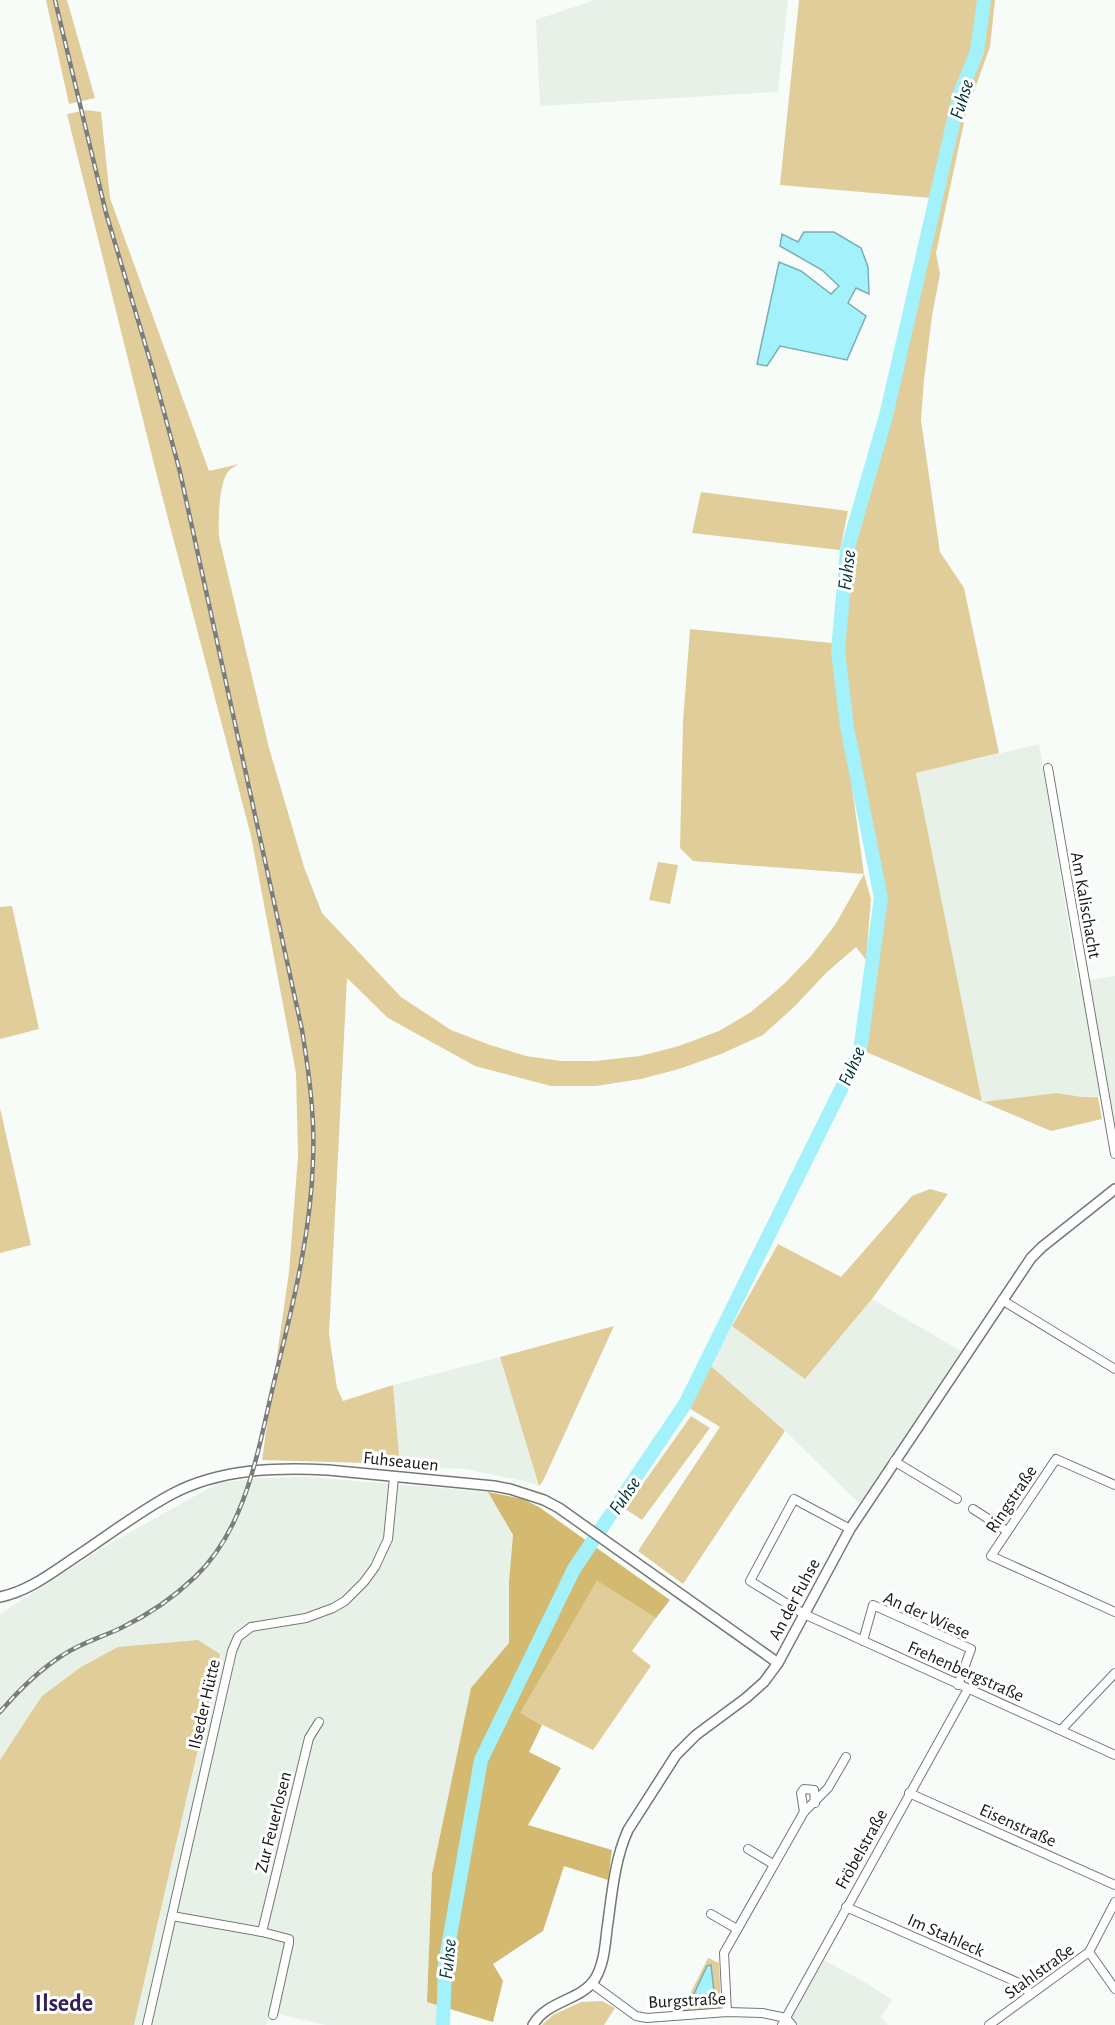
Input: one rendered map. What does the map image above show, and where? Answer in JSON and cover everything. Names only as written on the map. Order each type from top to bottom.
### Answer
[{"type":"street","name":"Am Kalischacht","points":[[1048,768],[1115,1154]]},
{"type":"street","name":"An der Fuhse","points":[[591,1983],[599,1971],[604,1953],[617,1859],[628,1830],[676,1755],[696,1735],[758,1688],[778,1663],[850,1529],[1031,1258],[1114,1191]]},
{"type":"street","points":[[1002,1300],[1115,1369]]},
{"type":"street","name":"Ringstraße","points":[[1115,1485],[1056,1459],[1006,1531],[991,1557],[1115,1612]]},
{"type":"street","points":[[894,1461],[957,1499]]},
{"type":"street","name":"Fuhseauen","points":[[0,1597],[27,1588],[172,1494],[209,1479],[231,1474],[307,1469],[494,1486],[544,1500],[592,1531],[778,1663]]},
{"type":"street","name":"Ilseder Hütte","points":[[147,2025],[232,1651],[238,1637],[251,1627],[306,1618],[333,1608],[345,1601],[364,1582],[375,1568],[388,1539],[394,1478]]},
{"type":"street","name":"Frehenbergstraße","points":[[850,1529],[794,1499],[750,1581],[804,1614],[1115,1755]]},
{"type":"street","points":[[973,1509],[1006,1531]]},
{"type":"street","points":[[0,1589],[12,1594],[0,1604]]},
{"type":"street","name":"An der Wiese","points":[[863,1641],[873,1605],[970,1649],[958,1685]]},
{"type":"street","points":[[1061,1730],[1115,1673]]},
{"type":"street","name":"Fröbelstraße","points":[[784,2021],[968,1689]]},
{"type":"street","name":"Zur Feuerlosen","points":[[262,1932],[309,1738],[319,1722]]},
{"type":"street","points":[[727,2012],[724,1953],[804,1812],[828,1788],[846,1757]]},
{"type":"street","points":[[804,1812],[801,1793],[804,1789],[814,1790],[814,1803]]},
{"type":"street","name":"Eisenstraße","points":[[909,1793],[1115,1885]]},
{"type":"street","points":[[748,1849],[773,1864]]},
{"type":"street","name":"Stahlstraße","points":[[989,2025],[1089,1953],[1115,1902]]},
{"type":"street","name":"Im Stahleck","points":[[846,1907],[1019,1983],[1031,1994]]},
{"type":"street","points":[[711,1914],[737,1929]]},
{"type":"street","points":[[172,1916],[289,1939],[273,2015]]},
{"type":"street","points":[[1089,1953],[1115,1989]]},
{"type":"street","points":[[533,2025],[537,2018],[551,2006],[583,1990],[591,1983]]},
{"type":"street","name":"Burgstraße","points":[[591,1983],[636,2016],[647,2018],[727,2012],[762,2013],[784,2021]]},
{"type":"street","points":[[784,2021],[792,2025]]},
{"type":"shaded area","points":[[46,0],[67,0],[95,98],[69,104]]},
{"type":"shaded area","points":[[595,0],[788,0],[778,92],[540,106],[536,20]]},
{"type":"shaded area","points":[[799,0],[979,0],[973,54],[962,81],[946,149],[931,198],[780,185]]},
{"type":"shaded area","points":[[988,0],[995,0],[990,47],[966,113],[936,253],[940,274],[932,316],[921,420],[940,552],[964,588],[999,753],[916,773],[982,1101],[864,1051],[884,898],[851,727],[843,655],[852,547],[895,406],[942,187],[966,89],[980,56]]},
{"type":"shaded area","points":[[87,110],[101,112],[110,198],[209,471],[239,464],[227,473],[222,486],[219,537],[269,748],[304,867],[322,913],[401,997],[451,1030],[526,1056],[561,1061],[595,1061],[640,1056],[679,1046],[719,1031],[751,1012],[784,984],[811,956],[835,925],[864,874],[871,899],[866,960],[856,947],[763,1035],[721,1054],[679,1069],[641,1079],[596,1086],[551,1086],[475,1066],[388,1018],[347,978],[329,1334],[337,1388],[343,1401],[393,1385],[400,1467],[376,1451],[366,1458],[367,1463],[262,1460],[289,1272],[298,1156],[296,1073],[251,836],[159,484],[67,114]]},
{"type":"shaded area","points":[[701,492],[848,511],[840,550],[692,533]]},
{"type":"shaded area","points":[[690,629],[832,643],[864,874],[693,861],[680,848],[683,722]]},
{"type":"shaded area","points":[[1039,744],[1078,982],[1115,976],[1115,1124],[1110,1096],[1082,1097],[1057,1093],[982,1102],[916,773]]},
{"type":"shaded area","points":[[658,862],[678,865],[670,904],[649,900]]},
{"type":"shaded area","points":[[12,906],[39,1029],[0,1039],[0,907]]},
{"type":"shaded area","points":[[1057,1093],[1098,1097],[1102,1119],[1051,1131],[983,1102]]},
{"type":"shaded area","points":[[0,1108],[31,1245],[0,1253]]},
{"type":"shaded area","points":[[930,1189],[948,1194],[872,1299],[805,1379],[732,1326],[778,1244],[841,1277],[912,1196]]},
{"type":"shaded area","points":[[872,1299],[961,1351],[861,1505],[785,1431],[711,1366],[732,1326],[805,1379]]},
{"type":"shaded area","points":[[614,1326],[543,1481],[539,1486],[500,1357]]},
{"type":"shaded area","points":[[500,1357],[539,1486],[466,1469],[400,1467],[393,1385]]},
{"type":"shaded area","points":[[711,1366],[785,1431],[683,1584],[638,1551],[720,1427],[689,1408]]},
{"type":"shaded area","points":[[691,1416],[710,1428],[642,1520],[625,1509]]},
{"type":"shaded area","points":[[309,1477],[488,1492],[513,1535],[509,1582],[509,1643],[471,1689],[432,1874],[427,2002],[439,2005],[439,2025],[326,2025],[269,2012],[266,2025],[0,2025],[0,1614],[109,1544],[218,1483],[257,1478]]},
{"type":"shaded area","points":[[488,1492],[523,1499],[539,1507],[670,1600],[656,1618],[597,1581],[520,1713],[542,1725],[529,1752],[561,1768],[528,1825],[612,1850],[608,1880],[564,1866],[543,1931],[493,1964],[503,1981],[493,2022],[427,2002],[432,1874],[471,1688],[509,1643],[509,1582],[513,1535]]},
{"type":"shaded area","points":[[597,1581],[656,1618],[632,1651],[651,1666],[593,1750],[519,1713]]},
{"type":"shaded area","points":[[198,1640],[220,1654],[134,2025],[0,2025],[0,1760],[42,1696],[81,1667],[118,1647]]},
{"type":"shaded area","points":[[708,1958],[719,1963],[721,2006],[717,2011],[681,2012]]},
{"type":"shaded area","points":[[824,1960],[892,2000],[881,2017],[888,2025],[797,2025],[790,2016]]},
{"type":"shaded area","points":[[602,2001],[615,2008],[604,2025],[542,2025],[553,2015],[581,2002]]},
{"type":"water","points":[[804,232],[834,232],[861,248],[868,267],[869,294],[856,288],[848,303],[866,316],[847,360],[780,346],[767,366],[757,364],[779,262],[801,271],[831,294],[839,286],[822,270],[780,246],[782,234],[798,242]]},
{"type":"water","points":[[711,1965],[715,2000],[707,2002],[694,1999],[693,1996],[707,1966]]},
{"type":"waterway","name":"Fuhse","points":[[443,2025],[445,1964],[481,1760],[574,1569],[685,1404],[860,1051],[881,898],[847,727],[838,650],[847,551],[886,416],[960,93],[977,52],[984,0]]},
{"type":"railway","points":[[0,1712],[14,1696],[54,1661],[77,1647],[141,1618],[178,1592],[213,1556],[228,1533],[240,1508],[257,1455],[289,1321],[305,1241],[313,1160],[311,1095],[302,1030],[180,472],[152,367],[106,213],[55,0]]},
{"type":"district","name":"Ilsede","points":[[64,2003]]}]
